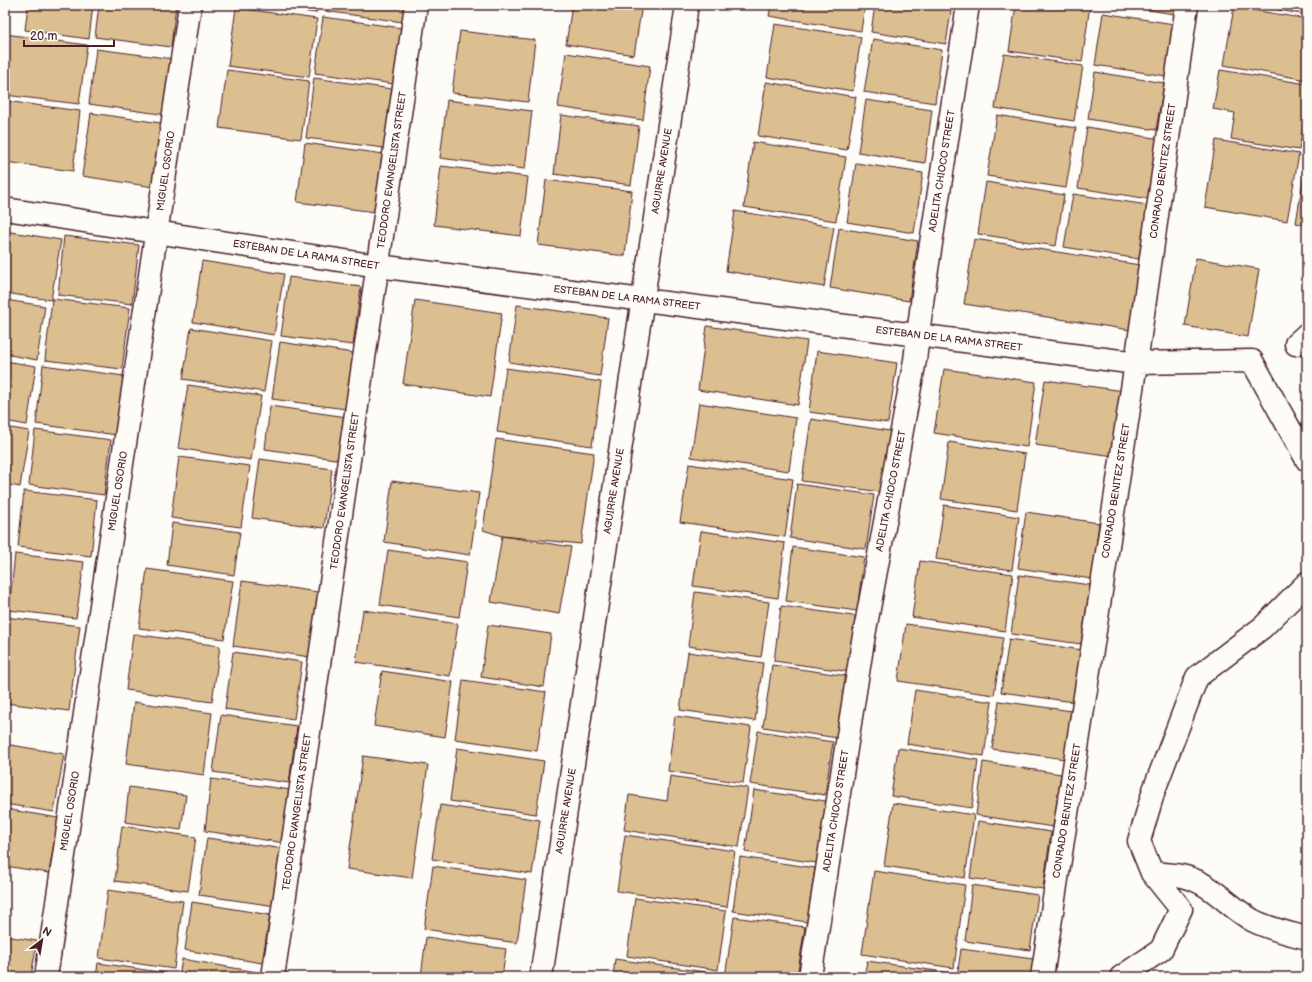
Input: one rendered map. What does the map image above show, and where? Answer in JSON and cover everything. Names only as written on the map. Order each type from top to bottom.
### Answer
[{"type":"street","name":"MIGUEL OSORIO","points":[[46,977],[190,5]]},
{"type":"street","name":"TEODORO EVANGELISTA STREET","points":[[273,977],[416,5]]},
{"type":"street","name":"AGUIRRE AVENUE","points":[[541,977],[687,5]]},
{"type":"street","name":"ADELITA CHIOCO STREET","points":[[810,977],[863,641],[919,335],[923,295],[968,5]]},
{"type":"street","name":"CONRADO BENITEZ STREET","points":[[1042,977],[1136,363],[1188,5]]},
{"type":"street","name":"ESTEBAN DE LA RAMA STREET","points":[[5,210],[378,266],[1136,363],[1252,361],[1306,457]]},
{"type":"street","points":[[1121,977],[1161,950],[1181,909],[1152,873],[1139,841],[1154,790],[1197,677],[1263,627],[1307,583]]},
{"type":"street","points":[[1152,873],[1185,877],[1202,884],[1252,920],[1277,930],[1307,938]]},
{"type":"building","points":[[28,5],[93,5],[89,39],[25,30]]},
{"type":"building","points":[[99,5],[176,5],[171,47],[95,37]]},
{"type":"building","points":[[258,5],[317,5],[316,13]]},
{"type":"building","points":[[324,5],[413,5],[410,23],[324,11]]},
{"type":"building","points":[[572,5],[642,5],[634,55],[566,44]]},
{"type":"building","points":[[771,5],[865,5],[861,31],[769,16]]},
{"type":"building","points":[[875,5],[952,5],[946,44],[871,32]]},
{"type":"building","points":[[1016,5],[1090,5],[1082,62],[1009,51]]},
{"type":"building","points":[[1118,5],[1176,5],[1174,14]]},
{"type":"building","points":[[1250,5],[1307,5],[1307,15]]},
{"type":"building","points":[[1234,7],[1307,19],[1307,80],[1224,65]]},
{"type":"building","points":[[236,8],[317,19],[309,77],[228,66]]},
{"type":"building","points":[[1103,13],[1174,24],[1166,76],[1095,65]]},
{"type":"building","points":[[323,17],[402,28],[394,84],[315,73]]},
{"type":"building","points":[[775,24],[861,37],[853,91],[767,77]]},
{"type":"building","points":[[460,31],[535,40],[528,102],[452,93]]},
{"type":"building","points":[[5,34],[87,45],[79,104],[5,95]]},
{"type":"building","points":[[873,39],[942,50],[935,103],[864,92]]},
{"type":"building","points":[[96,49],[174,59],[167,115],[89,104]]},
{"type":"building","points":[[566,53],[650,66],[643,120],[558,107]]},
{"type":"building","points":[[1004,54],[1083,66],[1074,121],[995,108]]},
{"type":"building","points":[[227,70],[309,81],[301,139],[219,128]]},
{"type":"building","points":[[1220,70],[1307,84],[1307,102],[1299,150],[1231,139],[1235,113],[1213,109]]},
{"type":"building","points":[[1095,72],[1164,83],[1156,130],[1088,119]]},
{"type":"building","points":[[314,78],[392,89],[384,148],[306,138]]},
{"type":"building","points":[[766,82],[856,97],[847,150],[758,136]]},
{"type":"building","points":[[447,100],[532,111],[525,169],[440,158]]},
{"type":"building","points":[[866,100],[932,110],[925,163],[858,152]]},
{"type":"building","points":[[5,101],[80,111],[73,171],[5,162]]},
{"type":"building","points":[[91,113],[168,124],[160,188],[82,176]]},
{"type":"building","points":[[561,115],[639,126],[631,185],[554,174]]},
{"type":"building","points":[[997,115],[1076,128],[1066,188],[987,176]]},
{"type":"building","points":[[1087,127],[1160,139],[1150,199],[1078,188]]},
{"type":"building","points":[[1307,130],[1307,150],[1304,150]]},
{"type":"building","points":[[1216,140],[1299,154],[1287,221],[1205,207]]},
{"type":"building","points":[[753,142],[846,157],[836,221],[744,207]]},
{"type":"building","points":[[305,143],[391,155],[383,213],[297,202]]},
{"type":"building","points":[[1307,155],[1307,225],[1296,223]]},
{"type":"building","points":[[856,163],[923,173],[914,233],[847,222]]},
{"type":"building","points":[[441,166],[528,177],[521,236],[434,225]]},
{"type":"building","points":[[546,180],[632,191],[625,256],[538,245]]},
{"type":"building","points":[[986,182],[1064,195],[1056,246],[978,234]]},
{"type":"building","points":[[1073,194],[1148,205],[1139,259],[1064,247]]},
{"type":"building","points":[[735,211],[834,227],[824,287],[726,271]]},
{"type":"building","points":[[839,228],[918,241],[909,301],[830,288]]},
{"type":"building","points":[[5,231],[61,240],[51,300],[5,293]]},
{"type":"building","points":[[64,236],[139,245],[132,304],[58,295]]},
{"type":"building","points":[[974,239],[1140,265],[1130,330],[964,304]]},
{"type":"building","points":[[1196,258],[1259,269],[1248,337],[1185,326]]},
{"type":"building","points":[[202,261],[284,274],[274,335],[193,322]]},
{"type":"building","points":[[289,277],[361,287],[353,345],[281,336]]},
{"type":"building","points":[[52,299],[130,308],[122,369],[45,360]]},
{"type":"building","points":[[5,300],[45,306],[37,360],[5,354]]},
{"type":"building","points":[[415,300],[502,313],[490,397],[403,384]]},
{"type":"building","points":[[517,305],[608,318],[600,376],[509,362]]},
{"type":"building","points":[[707,326],[807,341],[798,405],[698,390]]},
{"type":"building","points":[[191,328],[272,341],[264,392],[183,379]]},
{"type":"building","points":[[280,342],[360,354],[353,410],[272,399]]},
{"type":"building","points":[[817,351],[897,363],[888,423],[809,412]]},
{"type":"building","points":[[5,361],[36,366],[27,425],[5,421]]},
{"type":"building","points":[[43,365],[124,376],[117,435],[36,424]]},
{"type":"building","points":[[506,368],[601,382],[592,446],[497,432]]},
{"type":"building","points":[[944,369],[1036,382],[1027,447],[934,433]]},
{"type":"building","points":[[1045,380],[1124,391],[1114,456],[1035,445]]},
{"type":"building","points":[[188,385],[261,396],[251,460],[178,448]]},
{"type":"building","points":[[699,403],[796,418],[789,471],[691,457]]},
{"type":"building","points":[[270,406],[347,417],[342,460],[265,449]]},
{"type":"building","points":[[811,419],[890,431],[881,492],[802,481]]},
{"type":"building","points":[[5,427],[29,431],[20,487],[5,484]]},
{"type":"building","points":[[35,430],[111,440],[104,495],[29,485]]},
{"type":"building","points":[[496,439],[594,453],[581,544],[502,536],[483,530]]},
{"type":"building","points":[[949,442],[1025,454],[1017,510],[941,499]]},
{"type":"building","points":[[179,457],[250,466],[241,527],[171,518]]},
{"type":"building","points":[[260,459],[332,469],[324,528],[252,518]]},
{"type":"building","points":[[689,464],[793,479],[785,537],[680,522]]},
{"type":"building","points":[[392,481],[479,493],[470,555],[384,542]]},
{"type":"building","points":[[797,484],[874,495],[866,549],[790,538]]},
{"type":"building","points":[[24,491],[97,500],[91,556],[18,547]]},
{"type":"building","points":[[944,505],[1019,517],[1012,570],[936,559]]},
{"type":"building","points":[[1026,512],[1099,523],[1092,579],[1018,568]]},
{"type":"building","points":[[172,523],[240,532],[234,575],[167,565]]},
{"type":"building","points":[[701,531],[785,543],[778,598],[693,586]]},
{"type":"building","points":[[502,536],[571,547],[559,614],[491,602]]},
{"type":"building","points":[[5,547],[10,548],[5,577]]},
{"type":"building","points":[[793,547],[864,557],[857,611],[786,601]]},
{"type":"building","points":[[388,550],[467,562],[459,617],[380,605]]},
{"type":"building","points":[[15,554],[84,562],[76,618],[9,610]]},
{"type":"building","points":[[920,561],[1013,574],[1005,631],[912,617]]},
{"type":"building","points":[[147,569],[233,581],[224,639],[139,628]]},
{"type":"building","points":[[1019,575],[1090,585],[1081,644],[1011,634]]},
{"type":"building","points":[[242,581],[318,592],[310,657],[233,646]]},
{"type":"building","points":[[695,592],[769,602],[761,657],[688,646]]},
{"type":"building","points":[[781,606],[860,617],[851,672],[774,661]]},
{"type":"building","points":[[363,610],[458,624],[450,676],[356,662]]},
{"type":"building","points":[[5,617],[80,626],[69,711],[5,703]]},
{"type":"building","points":[[906,624],[1003,638],[994,695],[898,681]]},
{"type":"building","points":[[488,625],[551,634],[544,687],[481,677]]},
{"type":"building","points":[[133,634],[220,646],[212,702],[126,690]]},
{"type":"building","points":[[1009,639],[1082,650],[1074,702],[1001,692]]},
{"type":"building","points":[[233,652],[302,662],[294,719],[225,709]]},
{"type":"building","points":[[688,652],[763,663],[755,721],[680,710]]},
{"type":"building","points":[[772,665],[847,676],[838,738],[763,727]]},
{"type":"building","points":[[382,671],[453,682],[445,737],[374,726]]},
{"type":"building","points":[[463,680],[546,692],[537,751],[455,739]]},
{"type":"building","points":[[915,690],[992,702],[984,756],[907,744]]},
{"type":"building","points":[[999,701],[1072,711],[1065,759],[992,749]]},
{"type":"building","points":[[134,702],[212,713],[204,775],[126,764]]},
{"type":"building","points":[[221,715],[297,726],[289,783],[213,772]]},
{"type":"building","points":[[675,716],[751,727],[743,783],[668,771]]},
{"type":"building","points":[[758,731],[833,742],[825,795],[750,784]]},
{"type":"building","points":[[5,744],[64,754],[54,812],[5,804]]},
{"type":"building","points":[[457,748],[544,761],[536,814],[450,801]]},
{"type":"building","points":[[898,748],[978,760],[972,808],[891,796]]},
{"type":"building","points":[[363,756],[428,765],[412,878],[347,869]]},
{"type":"building","points":[[983,762],[1061,774],[1053,827],[976,815]]},
{"type":"building","points":[[670,776],[748,788],[739,847],[624,830],[629,795],[667,801]]},
{"type":"building","points":[[211,779],[291,790],[285,843],[205,831]]},
{"type":"building","points":[[129,787],[186,795],[181,830],[125,822]]},
{"type":"building","points":[[754,790],[832,802],[823,864],[745,852]]},
{"type":"building","points":[[893,803],[974,815],[965,878],[884,866]]},
{"type":"building","points":[[440,805],[540,820],[532,874],[432,859]]},
{"type":"building","points":[[5,809],[58,818],[49,873],[5,866]]},
{"type":"building","points":[[978,821],[1051,832],[1043,889],[970,878]]},
{"type":"building","points":[[122,826],[196,837],[188,891],[115,881]]},
{"type":"building","points":[[625,835],[735,851],[727,907],[617,891]]},
{"type":"building","points":[[207,838],[284,849],[276,906],[199,895]]},
{"type":"building","points":[[740,857],[815,868],[807,922],[733,911]]},
{"type":"building","points":[[433,866],[526,880],[517,943],[424,929]]},
{"type":"building","points":[[874,871],[965,885],[954,968],[862,954]]},
{"type":"building","points":[[972,885],[1038,895],[1030,950],[965,941]]},
{"type":"building","points":[[108,890],[183,901],[174,969],[99,958]]},
{"type":"building","points":[[635,898],[726,911],[718,970],[627,956]]},
{"type":"building","points":[[192,902],[270,915],[262,963],[185,950]]},
{"type":"building","points":[[734,917],[805,927],[797,977],[725,977]]},
{"type":"building","points":[[5,936],[37,941],[31,977],[5,977]]},
{"type":"building","points":[[426,937],[506,949],[502,977],[421,977]]},
{"type":"building","points":[[961,949],[1033,959],[1031,977],[957,977]]},
{"type":"building","points":[[182,959],[257,972],[256,977],[179,977]]},
{"type":"building","points":[[615,959],[712,973],[712,977],[613,977]]},
{"type":"building","points":[[867,961],[951,973],[950,977],[864,977]]},
{"type":"building","points":[[98,963],[166,973],[166,977],[96,977]]}]
